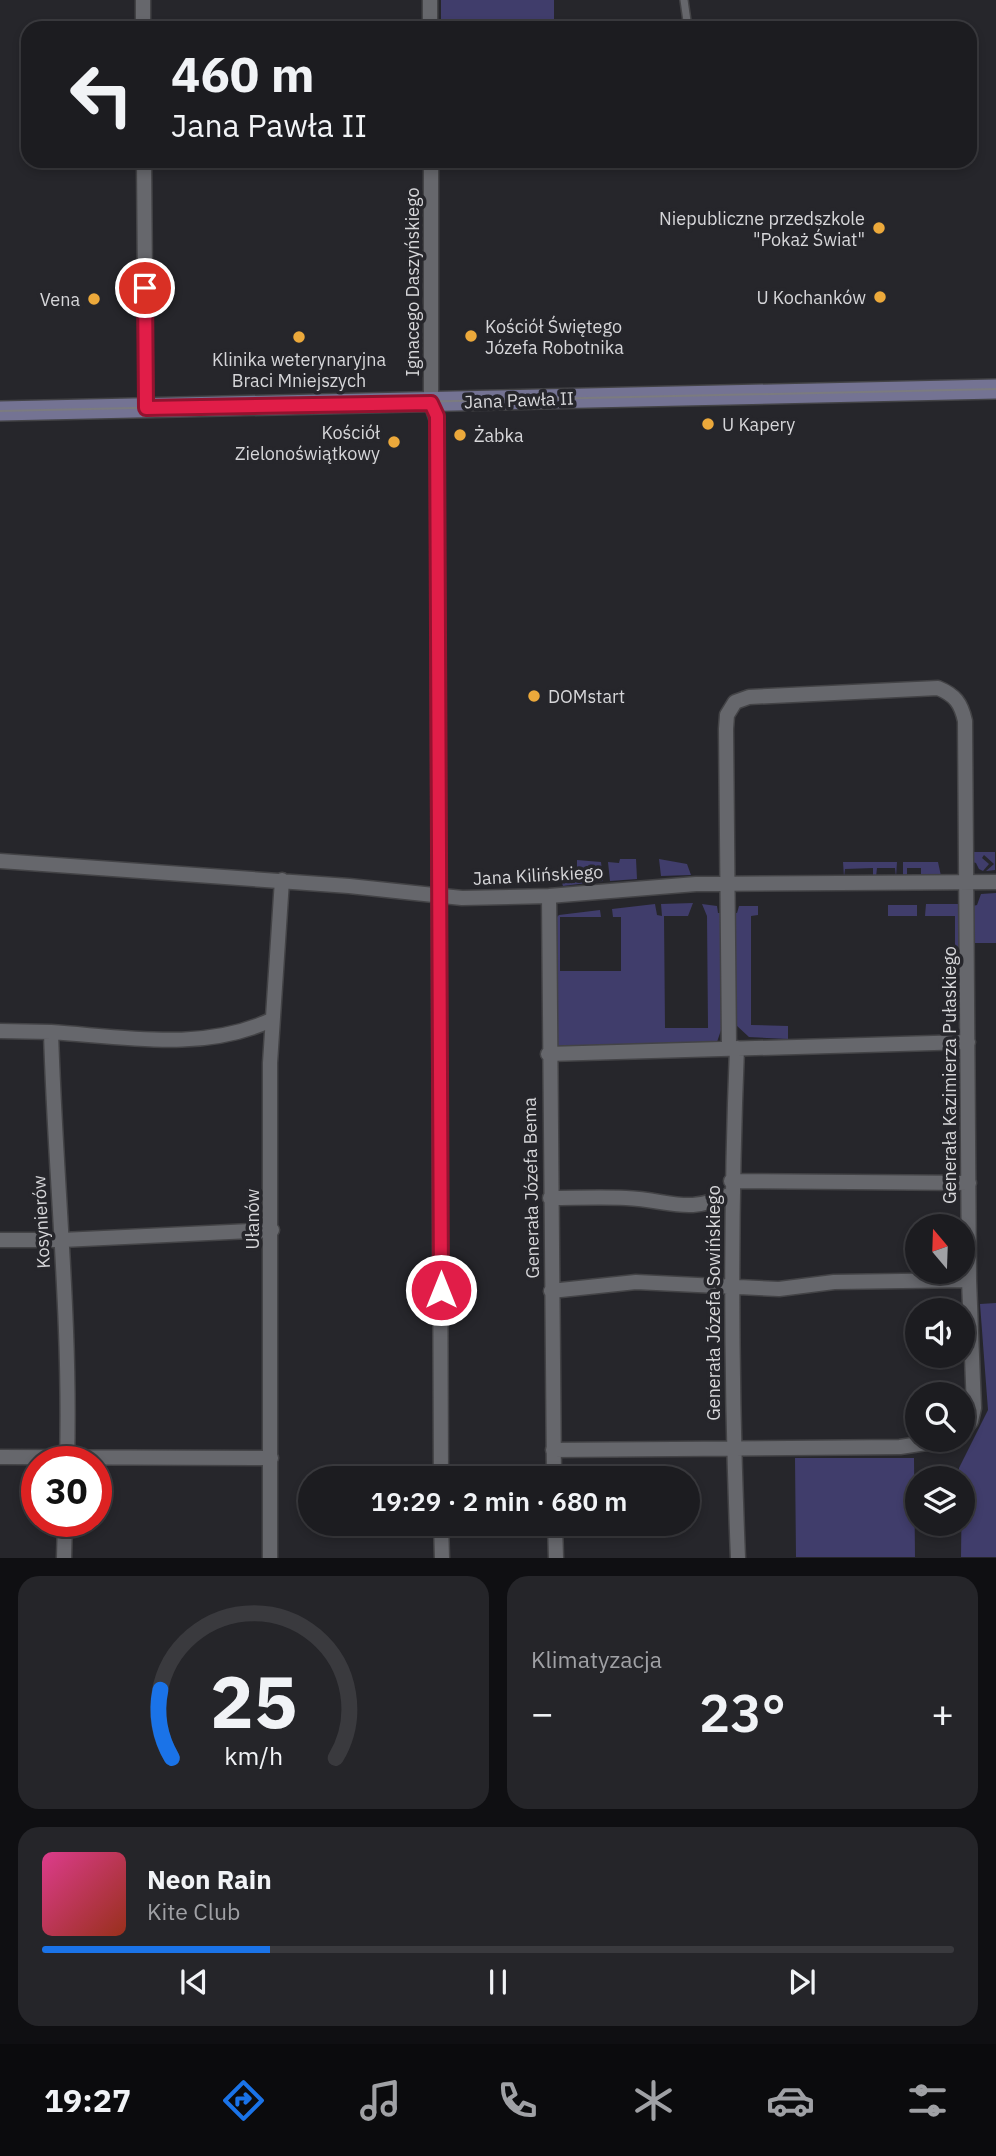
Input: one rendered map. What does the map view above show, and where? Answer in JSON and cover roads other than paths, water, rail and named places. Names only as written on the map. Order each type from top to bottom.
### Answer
[{"type":"main road","name":"Jana Pawła II","points":[[0,411],[996,389]]},
{"type":"street","points":[[143,0],[143,21]]},
{"type":"street","points":[[430,0],[430,21]]},
{"type":"street","points":[[144,168],[146,408]]},
{"type":"street","name":"Ignacego Daszyńskiego","points":[[430,168],[431,403],[437,421],[441,1466]]},
{"type":"street","name":"Generała Kazimierza Pułaskiego","points":[[727,884],[726,729],[727,715],[735,702],[749,697],[938,688],[952,694],[961,705],[965,721],[969,1214]]},
{"type":"street","name":"Jana Kilińskiego","points":[[0,861],[282,880],[440,897],[550,896],[663,886],[727,884],[996,883]]},
{"type":"street","name":"Ułanów","points":[[270,1558],[271,1020],[282,880]]},
{"type":"street","name":"Generała Józefa Sowińskiego","points":[[727,884],[733,1048],[733,1450],[738,1558]]},
{"type":"street","name":"Generała Józefa Bema","points":[[550,896],[548,1054],[554,1466]]},
{"type":"street","points":[[0,1031],[175,1041],[247,1031],[271,1020]]},
{"type":"street","name":"Kosynierów","points":[[51,1032],[54,1133],[61,1192],[67,1446]]},
{"type":"street","points":[[548,1054],[968,1042]]},
{"type":"street","points":[[550,1198],[628,1198],[691,1207],[710,1204],[731,1188],[969,1183]]},
{"type":"street","points":[[0,1240],[62,1240],[272,1230]]},
{"type":"street","points":[[551,1291],[636,1282],[779,1289],[834,1282],[905,1281]]},
{"type":"street","name":"Generała Kazimierza Pułaskiego","points":[[969,1284],[973,1382]]},
{"type":"street","points":[[553,1450],[905,1446]]},
{"type":"street","points":[[0,1457],[21,1458]]},
{"type":"street","points":[[112,1459],[271,1458]]},
{"type":"street","points":[[442,1536],[442,1558]]},
{"type":"street","points":[[555,1536],[556,1558]]},
{"type":"street","points":[[64,1558],[65,1537]]},
{"type":"lane","points":[[684,0],[687,21]]},
{"type":"tram line","points":[[0,411],[996,389]]},
{"type":"place","name":"Niepubliczne przedszkole \"Pokaż Świat\"","points":[[879,228]]},
{"type":"place","name":"U Kochanków","points":[[880,297]]},
{"type":"place","name":"Vena","points":[[94,299]]},
{"type":"place","name":"Kościół Świętego Józefa Robotnika","points":[[471,336]]},
{"type":"place","name":"Klinika weterynaryjna Braci Mniejszych","points":[[299,337]]},
{"type":"place","name":"U Kapery","points":[[708,424]]},
{"type":"place","name":"Żabka","points":[[460,435]]},
{"type":"place","name":"Kościół Zielonoświątkowy","points":[[394,442]]},
{"type":"place","name":"DOMstart","points":[[534,696]]}]
